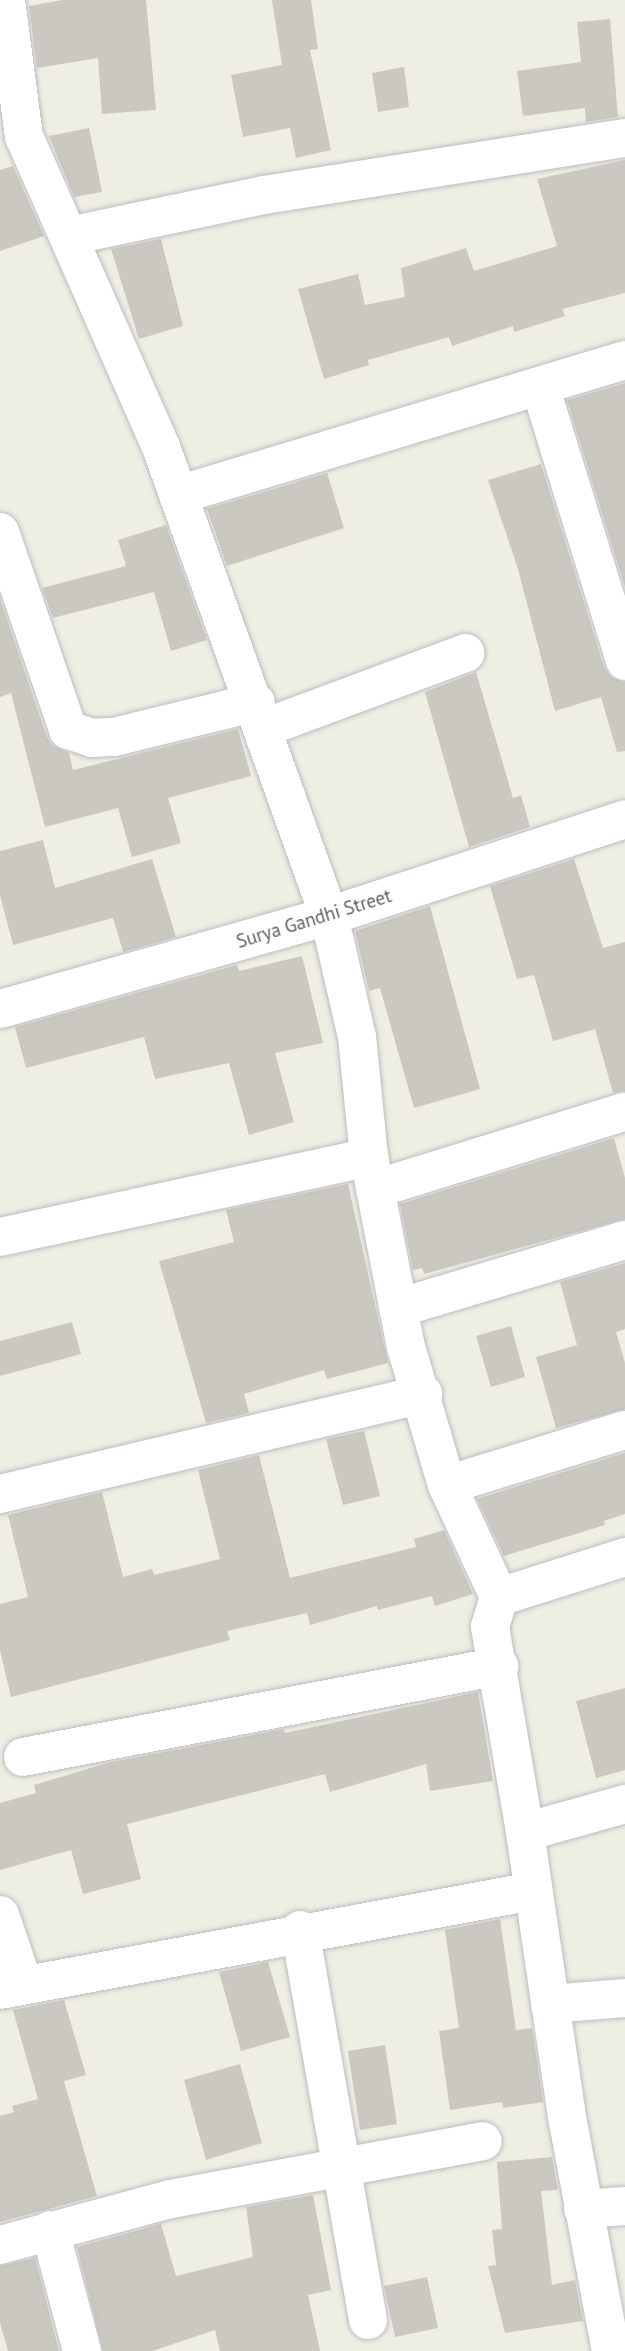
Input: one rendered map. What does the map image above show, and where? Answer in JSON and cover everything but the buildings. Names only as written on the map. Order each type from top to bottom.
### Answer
[{"type":"street","points":[[6,0],[24,137],[69,236],[178,495],[260,715],[329,916],[358,1038],[372,1173],[406,1347],[424,1394],[447,1485],[499,1597],[490,1628],[499,1666],[583,2208],[611,2351]]},
{"type":"street","points":[[69,236],[264,195],[625,138]]},
{"type":"street","points":[[178,495],[625,360]]},
{"type":"street","points":[[540,386],[625,662]]},
{"type":"street","points":[[0,532],[68,730],[92,738],[260,715],[466,653]]},
{"type":"street","name":"Surya Gandhi Street","points":[[0,1009],[329,916],[623,826]]},
{"type":"street","points":[[0,1237],[372,1173],[624,1112]]},
{"type":"street","points":[[398,1308],[625,1240]]},
{"type":"street","points":[[0,1494],[424,1394]]},
{"type":"street","points":[[447,1485],[625,1430]]},
{"type":"street","points":[[499,1597],[625,1557]]},
{"type":"street","points":[[23,1756],[499,1666]]},
{"type":"street","points":[[525,1832],[625,1804]]},
{"type":"street","points":[[0,1915],[12,1987],[300,1930],[533,1891]]},
{"type":"street","points":[[300,1930],[338,2166],[368,2320]]},
{"type":"street","points":[[550,2004],[625,1998]]},
{"type":"street","points":[[0,2245],[50,2230],[338,2166],[483,2141]]},
{"type":"street","points":[[583,2208],[625,2206]]},
{"type":"street","points":[[50,2230],[82,2351]]}]
